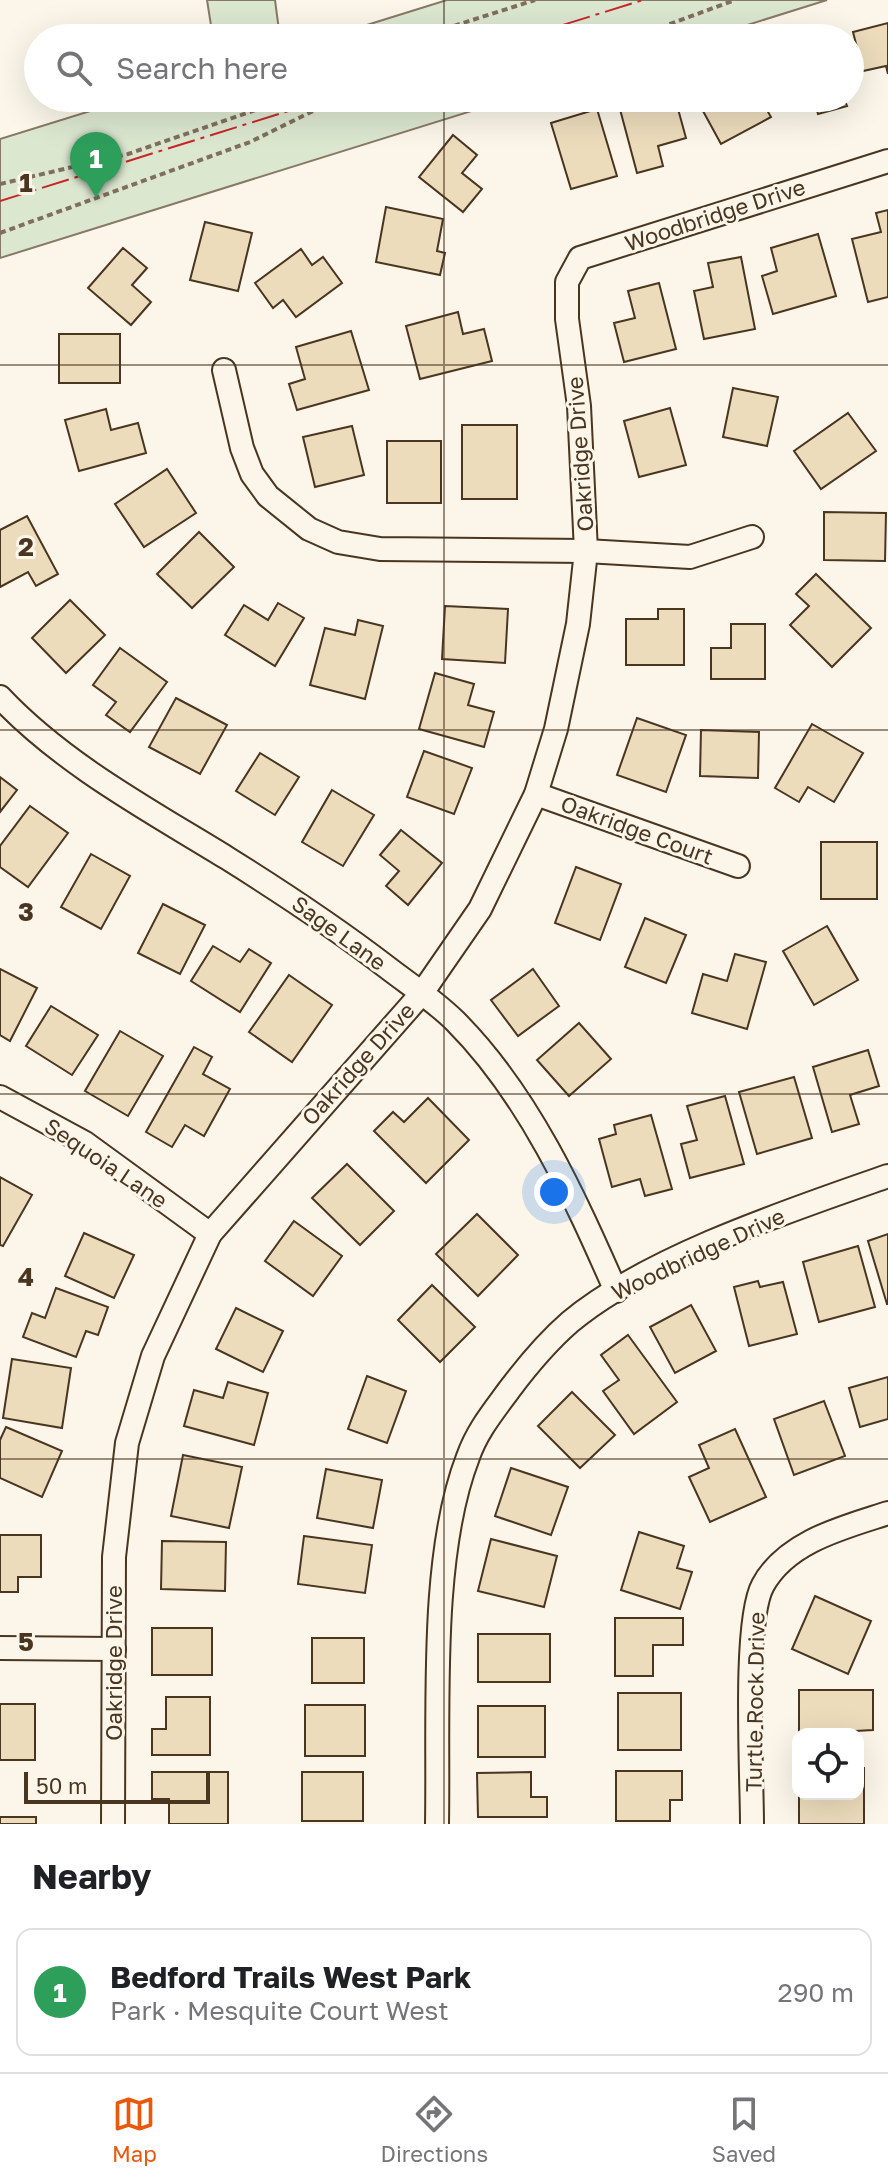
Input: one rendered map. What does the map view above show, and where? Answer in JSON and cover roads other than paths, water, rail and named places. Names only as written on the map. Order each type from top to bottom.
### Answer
[{"type":"street","name":"Woodbridge Drive","points":[[567,293],[572,267],[580,258],[888,161]]},
{"type":"street","name":"Oakridge Drive","points":[[113,1824],[114,1557],[127,1443],[153,1356],[210,1234],[422,993],[480,909],[536,794],[556,729],[586,551],[584,478],[567,293]]},
{"type":"street","points":[[224,370],[242,448],[252,474],[268,496],[309,529],[338,542],[380,549],[586,551],[690,557],[752,537]]},
{"type":"street","name":"Sage Lane","points":[[0,697],[31,727],[122,793],[315,912],[454,1020],[488,1058],[527,1113],[579,1207],[616,1291]]},
{"type":"street","name":"Oakridge Court","points":[[536,794],[738,866]]},
{"type":"street","name":"Sequoia Lane","points":[[0,1097],[85,1143],[210,1234]]},
{"type":"street","name":"Woodbridge Drive","points":[[437,1824],[442,1599],[448,1538],[467,1459],[480,1428],[527,1366],[570,1323],[616,1291],[789,1210],[888,1176]]},
{"type":"street","name":"Turtle Rock Drive","points":[[752,1824],[752,1639],[763,1585],[807,1544],[888,1513]]},
{"type":"street","points":[[0,1648],[114,1649]]},
{"type":"place","name":"Bedford Trails West Park","points":[[96,198]]}]
